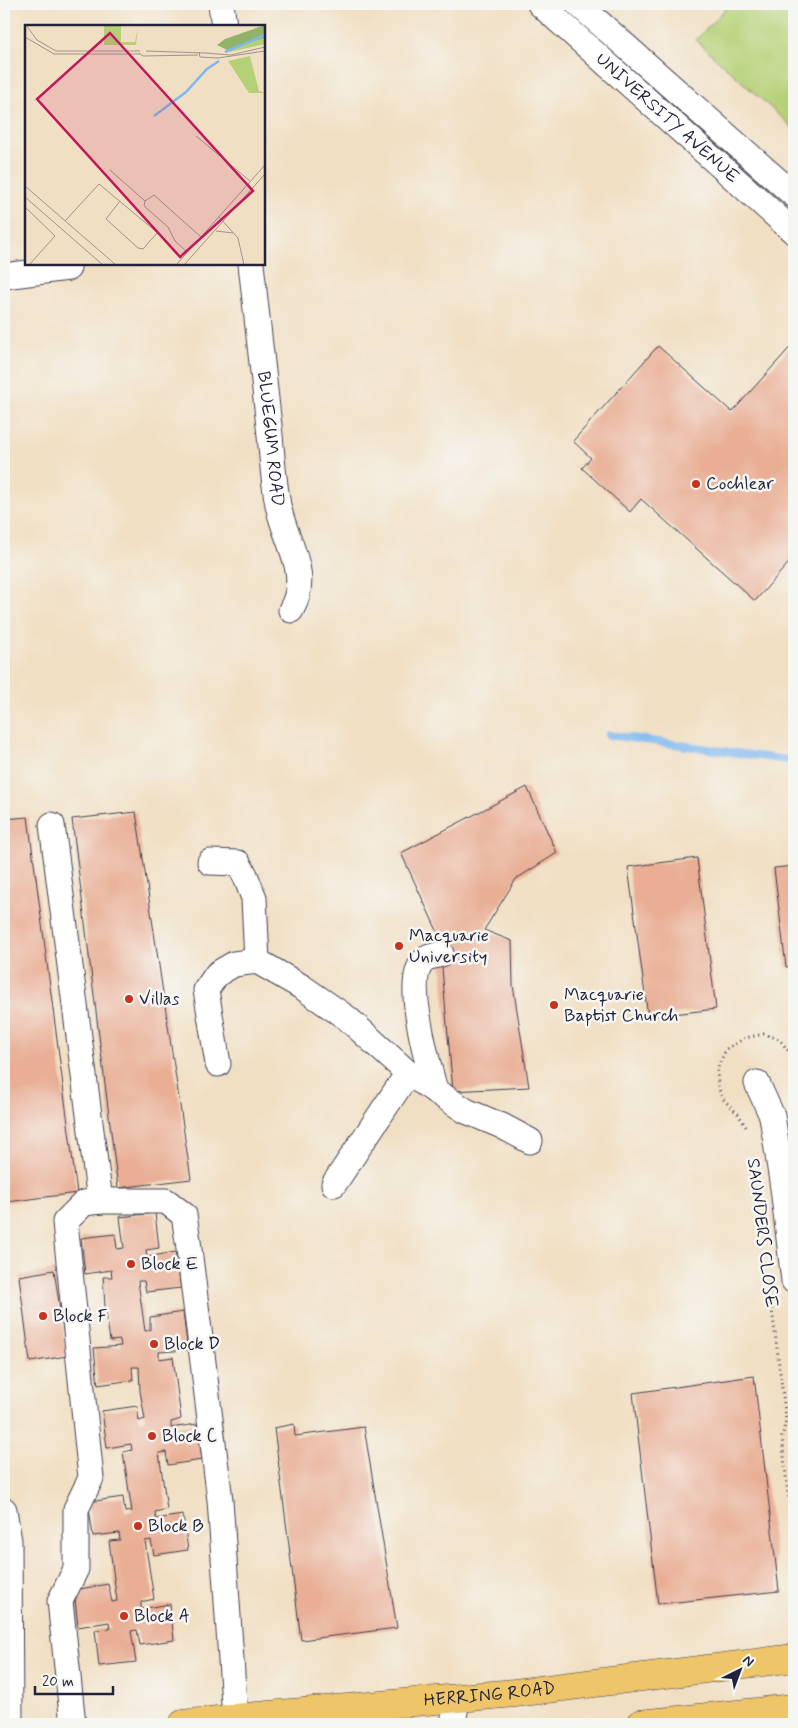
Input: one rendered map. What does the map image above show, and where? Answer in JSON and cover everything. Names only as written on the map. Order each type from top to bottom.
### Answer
[{"type":"main road","name":"HERRING ROAD","points":[[183,1724],[515,1693],[794,1658]]},
{"type":"main road","points":[[640,1724],[794,1708]]},
{"type":"street","points":[[221,4],[224,25]]},
{"type":"street","name":"UNIVERSITY AVENUE","points":[[540,4],[794,232]]},
{"type":"street","name":"UNIVERSITY AVENUE","points":[[578,4],[794,195]]},
{"type":"street","name":"BLUEGUM ROAD","points":[[251,265],[278,506],[292,547],[298,572],[299,590],[297,600],[291,610]]},
{"type":"street","points":[[4,276],[68,268]]},
{"type":"street","points":[[52,825],[100,1201]]},
{"type":"street","points":[[210,862],[238,863],[245,875],[254,898],[257,961]]},
{"type":"street","points":[[435,1091],[415,999],[415,980],[418,968],[425,959],[441,954]]},
{"type":"street","points":[[218,1064],[206,990],[217,974],[234,964],[257,961],[302,987],[347,1018],[408,1073],[466,1112],[502,1126],[530,1141]]},
{"type":"street","points":[[334,1184],[408,1073]]},
{"type":"street","name":"SAUNDERS CLOSE","points":[[757,1083],[772,1116],[794,1281]]},
{"type":"street","points":[[74,1724],[60,1602],[76,1569],[76,1508],[91,1478],[65,1222],[84,1203],[100,1201],[166,1201],[184,1215],[220,1500],[236,1718]]},
{"type":"street","points":[[4,1510],[9,1541],[10,1724]]},
{"type":"street","points":[[453,1724],[457,1698]]},
{"type":"path","points":[[748,1129],[738,1114],[722,1098],[718,1086],[716,1069],[726,1049],[745,1038],[764,1034],[779,1039],[794,1058]]},
{"type":"path","name":"SAUNDERS CLOSE","points":[[770,1292],[786,1420],[782,1438],[788,1495],[794,1510]]},
{"type":"green space","points":[[730,4],[794,4],[794,129],[696,40]]},
{"type":"building","name":"Cochlear","points":[[794,343],[794,557],[755,601],[641,499],[630,512],[582,468],[591,458],[573,441],[658,346],[732,412]]},
{"type":"building","points":[[527,787],[557,853],[516,879],[484,930],[512,941],[513,985],[529,1087],[453,1091],[439,935],[401,853]]},
{"type":"building","name":"Villas","points":[[136,812],[191,1179],[118,1188],[72,819]]},
{"type":"building","points":[[28,817],[77,1193],[7,1202],[4,1174],[4,819]]},
{"type":"building","points":[[697,858],[716,1009],[648,1017],[628,867]]},
{"type":"building","points":[[794,866],[794,966],[786,967],[774,868]]},
{"type":"building","points":[[155,1213],[159,1248],[146,1250],[147,1257],[175,1252],[181,1288],[146,1292],[144,1281],[138,1281],[145,1331],[150,1330],[150,1317],[183,1312],[188,1350],[159,1352],[159,1359],[173,1357],[181,1419],[171,1422],[171,1428],[197,1424],[202,1460],[168,1465],[166,1452],[159,1453],[167,1509],[155,1512],[156,1519],[183,1515],[188,1550],[154,1555],[151,1540],[145,1541],[154,1599],[141,1602],[141,1609],[170,1604],[174,1640],[140,1645],[137,1630],[131,1631],[136,1662],[99,1666],[95,1630],[110,1629],[109,1622],[78,1627],[74,1590],[108,1584],[112,1602],[117,1601],[109,1541],[120,1540],[119,1533],[93,1536],[88,1502],[123,1497],[125,1512],[132,1511],[123,1452],[132,1450],[131,1444],[107,1448],[102,1411],[137,1406],[139,1421],[145,1419],[140,1391],[139,1367],[132,1367],[133,1380],[98,1385],[94,1348],[121,1346],[120,1340],[110,1341],[105,1306],[103,1277],[112,1277],[111,1270],[85,1274],[81,1238],[115,1234],[117,1249],[124,1248],[120,1217]]},
{"type":"building","name":"Block F","points":[[54,1270],[67,1356],[30,1362],[19,1276]]},
{"type":"building","points":[[754,1376],[779,1591],[658,1604],[633,1393]]},
{"type":"building","points":[[294,1424],[295,1436],[364,1427],[397,1628],[301,1640],[274,1428]]},
{"type":"waterway","points":[[609,735],[794,761]]},
{"type":"place","name":"Cochlear","points":[[696,484]]},
{"type":"place","name":"Macquarie University","points":[[399,946]]},
{"type":"place","name":"Villas","points":[[129,999]]},
{"type":"place","name":"Macquarie Baptist Church","points":[[554,1005]]},
{"type":"place","name":"Block E","points":[[131,1264]]},
{"type":"place","name":"Block F","points":[[43,1316]]},
{"type":"place","name":"Block D","points":[[154,1344]]},
{"type":"place","name":"Block C","points":[[152,1436]]},
{"type":"place","name":"Block B","points":[[138,1526]]},
{"type":"place","name":"Block A","points":[[124,1616]]}]
